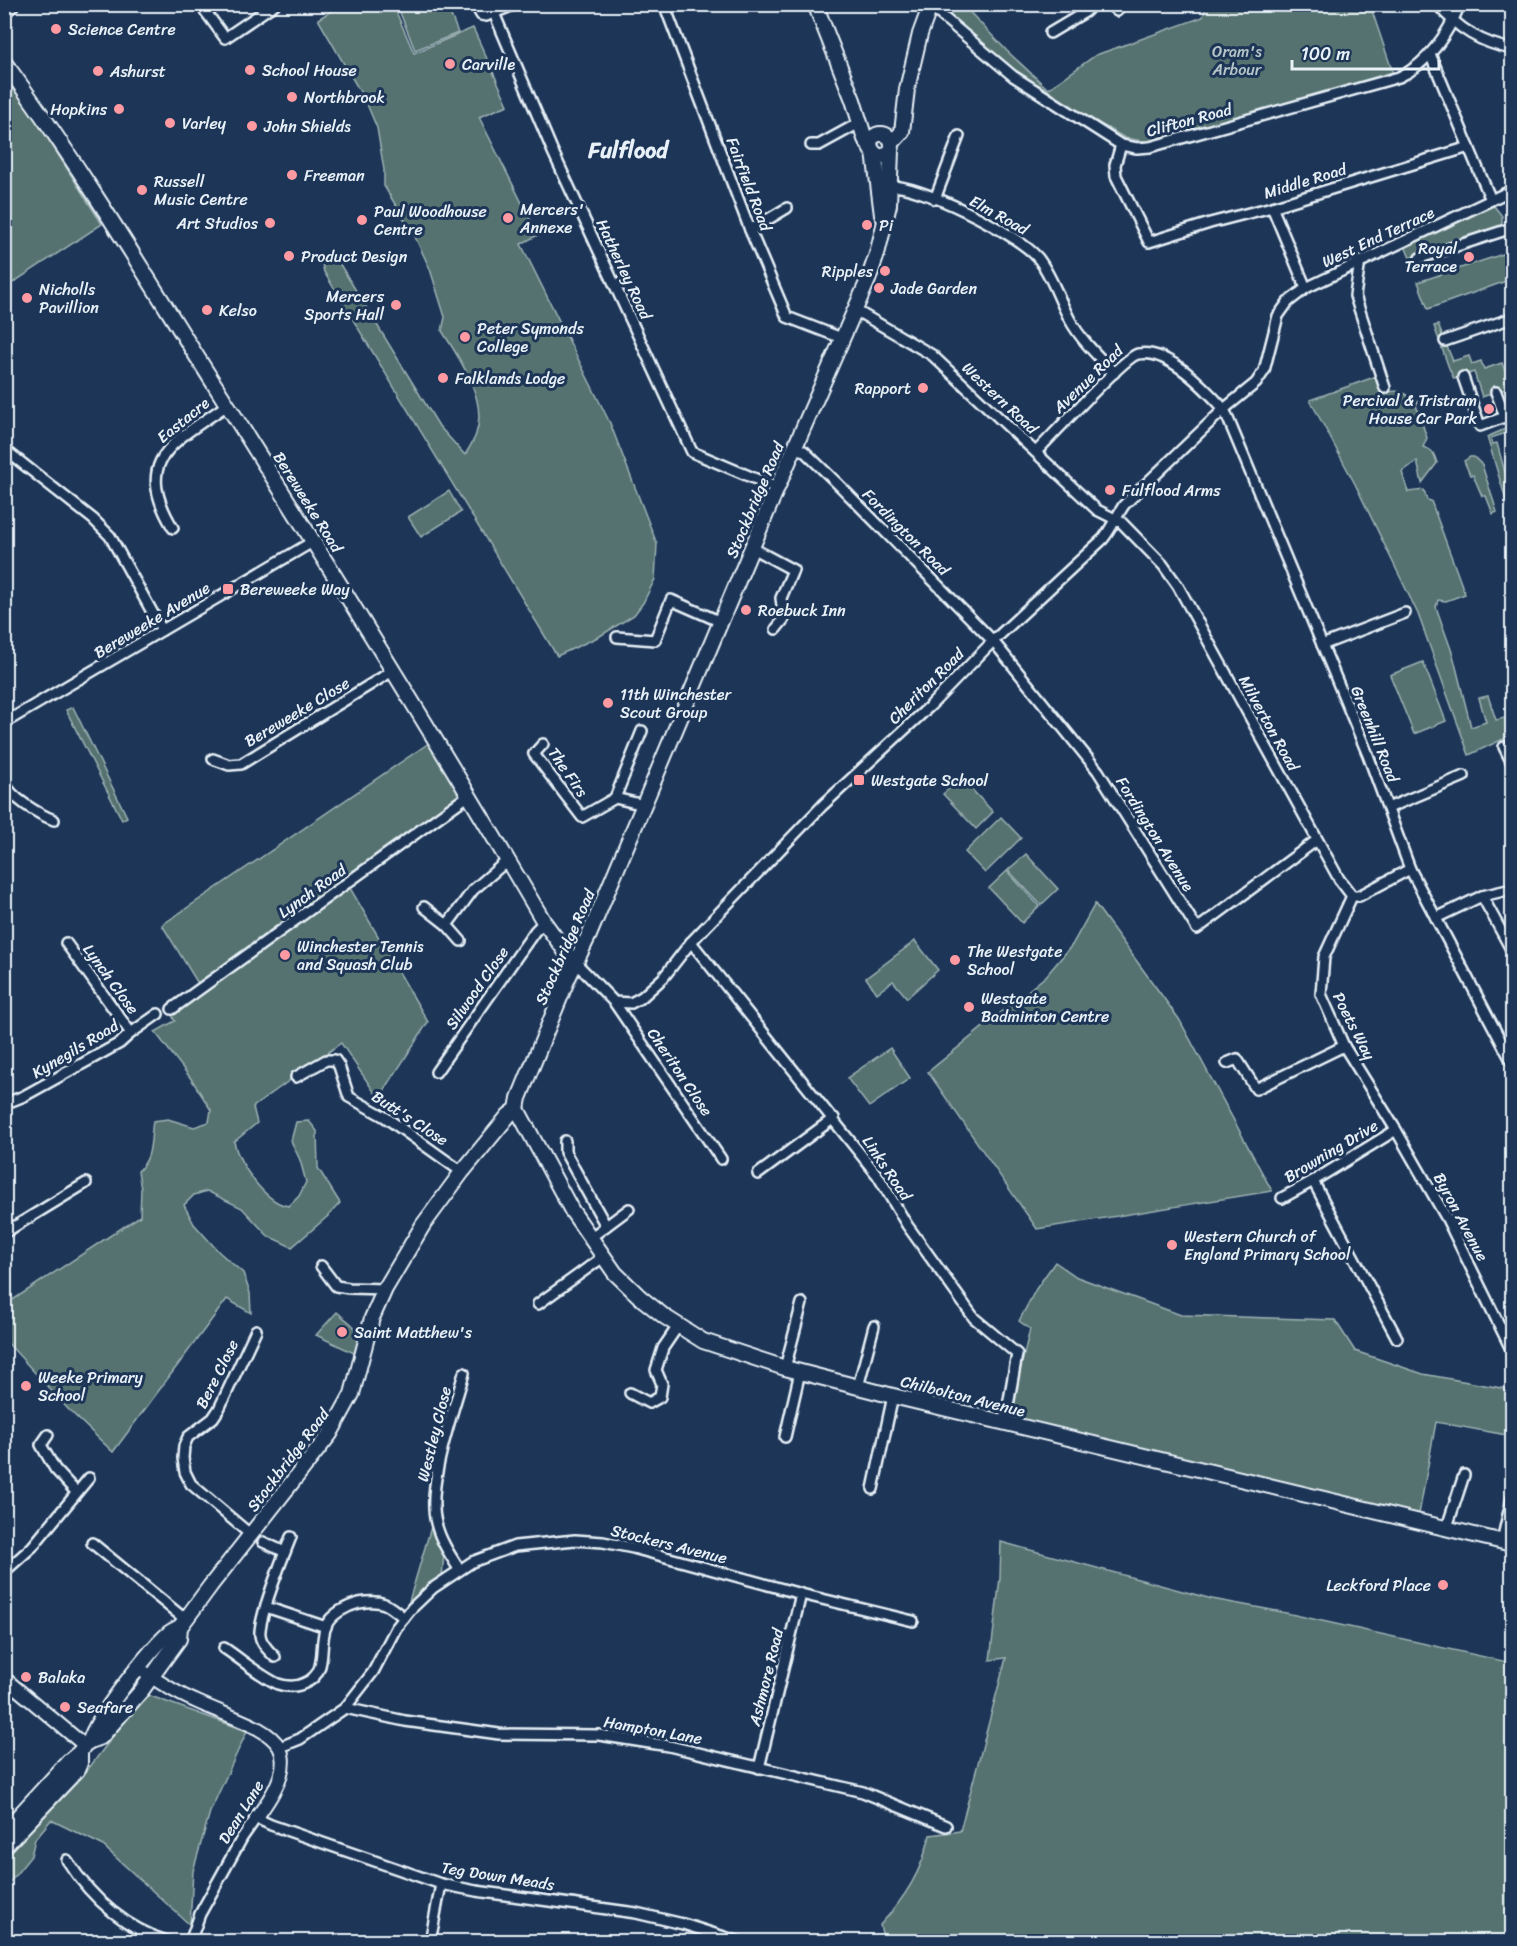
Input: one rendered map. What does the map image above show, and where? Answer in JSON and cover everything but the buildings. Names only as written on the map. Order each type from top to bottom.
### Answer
[{"type":"main road","points":[[4,10],[12,4]]},
{"type":"main road","name":"Stockbridge Road","points":[[4,1832],[84,1746],[101,1737],[179,1639],[183,1624],[237,1550],[257,1539],[344,1411],[352,1394],[372,1318],[385,1289],[423,1225],[509,1114],[517,1109],[528,1074],[777,488],[844,339],[877,254],[884,223],[882,144],[865,138],[861,122],[815,4]]},
{"type":"main road","points":[[882,144],[902,132],[905,103],[920,34],[931,5]]},
{"type":"main road","name":"Bereweeke Road","points":[[4,62],[39,109],[314,542],[394,670],[544,922],[568,956],[576,963]]},
{"type":"main road","name":"Chilbolton Avenue","points":[[517,1109],[551,1174],[590,1238],[615,1273],[641,1298],[678,1326],[703,1341],[785,1368],[893,1396],[1507,1543]]},
{"type":"main road","name":"Stockbridge Road","points":[[4,1847],[72,1776],[80,1763],[84,1746],[92,1730],[138,1668],[170,1632],[183,1624]]},
{"type":"street","points":[[200,4],[225,38],[275,4]]},
{"type":"street","points":[[475,4],[481,15],[486,16],[516,4]]},
{"type":"street","name":"Fairfield Road","points":[[664,4],[750,230],[787,317],[844,339]]},
{"type":"street","points":[[1050,33],[1085,12],[1093,4]]},
{"type":"street","points":[[1437,4],[1452,21],[1484,41],[1512,48]]},
{"type":"street","name":"Clifton Road","points":[[931,5],[1013,76],[1121,145],[1137,148],[1150,147],[1399,77],[1410,72],[1430,54],[1452,21],[1460,4]]},
{"type":"street","name":"Hatherley Road","points":[[494,13],[553,152],[692,452],[777,488]]},
{"type":"street","points":[[1430,54],[1491,200]]},
{"type":"street","points":[[811,145],[819,145],[861,122]]},
{"type":"street","points":[[935,199],[958,136]]},
{"type":"street","name":"Middle Road","points":[[1121,145],[1115,165],[1116,176],[1149,242],[1469,147]]},
{"type":"street","name":"Elm Road","points":[[884,186],[908,189],[935,199],[990,224],[1033,253],[1039,259],[1055,288],[1070,321],[1090,348],[1114,373]]},
{"type":"street","name":"West End Terrace","points":[[1273,330],[1278,316],[1288,302],[1306,288],[1512,190]]},
{"type":"street","points":[[1272,207],[1306,288]]},
{"type":"street","points":[[750,230],[787,208]]},
{"type":"street","points":[[1420,258],[1512,228]]},
{"type":"street","points":[[1360,261],[1355,296],[1385,388]]},
{"type":"street","name":"Western Road","points":[[855,310],[932,355],[1097,510],[1115,518]]},
{"type":"street","points":[[1444,341],[1512,318]]},
{"type":"street","name":"Cheriton Road","points":[[614,1002],[631,1003],[642,997],[663,978],[691,942],[823,805],[930,706],[993,641],[1103,539],[1124,505],[1224,409],[1249,390],[1264,371],[1273,330]]},
{"type":"street","name":"Avenue Road","points":[[1036,452],[1114,373],[1136,354],[1149,354],[1178,366],[1204,387],[1224,409]]},
{"type":"street","points":[[1463,377],[1480,426],[1509,416],[1496,392]]},
{"type":"street","name":"Eastacre","points":[[173,528],[156,490],[159,463],[165,451],[227,405]]},
{"type":"street","name":"Greenhill Road","points":[[1224,409],[1388,808],[1410,869],[1512,1062]]},
{"type":"street","name":"Fordington Road","points":[[796,448],[804,451],[839,485],[993,641]]},
{"type":"street","points":[[4,449],[93,519],[110,536],[162,630]]},
{"type":"street","name":"Milverton Road","points":[[1115,518],[1163,565],[1172,577],[1339,879],[1352,896]]},
{"type":"street","name":"Bereweeke Avenue","points":[[4,723],[66,689],[162,630],[314,542]]},
{"type":"street","points":[[752,548],[793,570],[781,598],[784,619],[776,629]]},
{"type":"street","points":[[616,637],[655,640],[671,600],[721,622]]},
{"type":"street","points":[[1322,645],[1405,613]]},
{"type":"street","name":"Fordington Avenue","points":[[993,641],[1098,771],[1197,929],[1317,840]]},
{"type":"street","name":"Bereweeke Close","points":[[213,759],[229,765],[241,764],[394,670]]},
{"type":"street","name":"The Firs","points":[[543,744],[534,754],[582,817],[615,798],[642,731]]},
{"type":"street","points":[[1503,747],[1512,763]]},
{"type":"street","points":[[1388,808],[1464,776]]},
{"type":"street","points":[[4,782],[8,789],[42,816],[54,820]]},
{"type":"street","name":"Lynch Road","points":[[172,1009],[469,795]]},
{"type":"street","name":"The Firs","points":[[615,798],[644,805]]},
{"type":"street","points":[[447,925],[473,890],[507,860]]},
{"type":"street","points":[[1352,896],[1359,896],[1410,869]]},
{"type":"street","points":[[1436,918],[1482,896],[1512,889]]},
{"type":"street","name":"Poets Way","points":[[1352,896],[1324,957],[1321,994],[1344,1046],[1377,1100]]},
{"type":"street","points":[[1482,896],[1512,951]]},
{"type":"street","points":[[424,907],[447,925],[461,941]]},
{"type":"street","name":"Silwood Close","points":[[436,1072],[535,931],[544,922]]},
{"type":"street","name":"Links Road","points":[[691,942],[834,1118],[878,1176],[907,1225],[974,1318],[1017,1354],[1005,1423]]},
{"type":"street","name":"Lynch Close","points":[[66,943],[131,1033]]},
{"type":"street","points":[[576,963],[614,1002]]},
{"type":"street","name":"Cheriton Close","points":[[614,1002],[721,1159]]},
{"type":"street","name":"Kynegils Road","points":[[4,1104],[24,1096],[111,1048],[158,1014]]},
{"type":"street","points":[[1227,1063],[1237,1059],[1256,1089],[1344,1046]]},
{"type":"street","name":"Butt's Close","points":[[296,1077],[326,1060],[335,1060],[349,1097],[385,1117],[462,1172]]},
{"type":"street","name":"Byron Avenue","points":[[1377,1100],[1447,1219],[1512,1351]]},
{"type":"street","points":[[758,1174],[834,1118]]},
{"type":"street","name":"Browning Drive","points":[[1282,1198],[1396,1130]]},
{"type":"street","points":[[565,1141],[565,1152],[606,1226]]},
{"type":"street","points":[[1313,1181],[1397,1338]]},
{"type":"street","points":[[4,1233],[86,1183]]},
{"type":"street","points":[[590,1238],[629,1209]]},
{"type":"street","points":[[538,1304],[603,1257]]},
{"type":"street","points":[[321,1266],[336,1286],[385,1289]]},
{"type":"street","points":[[785,1368],[802,1303]]},
{"type":"street","points":[[630,1393],[649,1403],[660,1397],[662,1384],[656,1370],[663,1348],[678,1326]]},
{"type":"street","points":[[858,1387],[874,1326]]},
{"type":"street","name":"Bere Close","points":[[256,1330],[219,1409],[213,1418],[188,1437],[184,1446],[184,1472],[191,1484],[257,1539],[285,1552]]},
{"type":"street","points":[[785,1437],[800,1372]]},
{"type":"street","name":"Westley Close","points":[[459,1569],[438,1532],[434,1503],[440,1463],[464,1373]]},
{"type":"street","points":[[873,1489],[893,1396]]},
{"type":"street","points":[[48,1435],[41,1444],[55,1469],[76,1492]]},
{"type":"street","points":[[1447,1527],[1464,1475]]},
{"type":"street","points":[[4,1572],[32,1547],[89,1478]]},
{"type":"street","points":[[1507,1543],[1512,1497]]},
{"type":"street","points":[[276,1657],[265,1647],[260,1634],[266,1607],[291,1537]]},
{"type":"street","name":"Stockers Avenue","points":[[280,1747],[300,1739],[345,1708],[373,1672],[396,1629],[423,1597],[459,1569],[515,1546],[575,1540],[603,1542],[913,1621]]},
{"type":"street","points":[[92,1543],[183,1624]]},
{"type":"street","name":"Ashmore Road","points":[[759,1768],[801,1594]]},
{"type":"street","points":[[224,1648],[278,1684],[290,1687],[302,1685],[315,1678],[321,1664],[326,1627],[331,1617],[341,1610],[371,1601],[387,1603],[405,1618]]},
{"type":"street","points":[[266,1607],[326,1627]]},
{"type":"street","points":[[138,1668],[193,1701],[270,1734],[280,1747]]},
{"type":"street","points":[[4,1678],[84,1746]]},
{"type":"street","name":"Hampton Lane","points":[[345,1708],[405,1721],[499,1734],[599,1735],[669,1746],[863,1792],[946,1826]]},
{"type":"street","name":"Dean Lane","points":[[190,1941],[200,1914],[242,1838],[272,1797],[281,1777],[283,1763],[280,1747]]},
{"type":"street","name":"Teg Down Meads","points":[[256,1818],[441,1884],[636,1913],[740,1941]]},
{"type":"street","points":[[67,1860],[95,1897],[115,1915],[133,1927],[169,1941]]},
{"type":"street","points":[[430,1941],[441,1884]]},
{"type":"green space","name":"Oram's Arbour","points":[[1206,4],[1370,5],[1393,73],[1149,142],[1125,138],[1013,73],[936,6],[963,5],[1048,89],[1096,55],[1203,17]]},
{"type":"green space","points":[[341,5],[393,5],[414,53],[473,28],[508,105],[479,117],[538,235],[521,244],[610,423],[657,544],[655,579],[634,615],[600,636],[557,656],[324,272],[321,260],[333,253],[439,426],[465,455],[475,437],[479,421],[475,394],[464,367],[442,331],[445,317],[430,269],[415,237],[384,186],[384,170],[377,128],[366,102],[318,19]]},
{"type":"green space","points":[[397,5],[447,5],[458,33],[415,50]]},
{"type":"green space","points":[[4,69],[102,224],[5,288],[4,288]]},
{"type":"green space","points":[[1494,206],[1502,216],[1502,225],[1410,258],[1405,246]]},
{"type":"green space","points":[[1512,251],[1512,267],[1505,270],[1509,280],[1428,309],[1418,282]]},
{"type":"green space","points":[[1438,325],[1453,361],[1469,356],[1472,364],[1481,361],[1484,369],[1502,363],[1511,387],[1482,397],[1474,372],[1454,379],[1434,326]]},
{"type":"green space","points":[[1377,376],[1383,393],[1398,392],[1418,402],[1416,405],[1427,438],[1423,447],[1433,452],[1437,463],[1422,483],[1417,461],[1402,472],[1408,492],[1424,490],[1427,500],[1431,501],[1465,594],[1446,601],[1438,600],[1436,607],[1453,655],[1471,727],[1486,722],[1479,698],[1488,696],[1496,720],[1510,717],[1504,684],[1509,682],[1512,690],[1512,735],[1469,755],[1418,614],[1355,484],[1310,400]]},
{"type":"green space","points":[[1512,426],[1512,431],[1491,438],[1492,444],[1497,443],[1511,494],[1508,496],[1512,520],[1487,437]]},
{"type":"green space","points":[[1474,457],[1482,465],[1497,512],[1493,514],[1486,496],[1482,496],[1464,461]]},
{"type":"green space","points":[[449,491],[461,512],[421,537],[408,517]]},
{"type":"green space","points":[[1423,662],[1446,721],[1414,734],[1390,675]]},
{"type":"green space","points":[[73,707],[127,817],[122,820],[66,710]]},
{"type":"green space","points":[[429,743],[467,804],[350,888],[428,1022],[379,1099],[341,1043],[253,1107],[257,1123],[234,1142],[241,1161],[263,1191],[280,1204],[289,1206],[299,1196],[306,1182],[300,1160],[291,1141],[296,1122],[309,1121],[317,1131],[318,1168],[340,1203],[292,1247],[268,1236],[242,1208],[207,1191],[194,1195],[184,1205],[194,1224],[219,1252],[243,1273],[250,1293],[251,1313],[227,1299],[113,1452],[68,1409],[5,1340],[5,1305],[140,1216],[141,1189],[138,1171],[149,1154],[153,1121],[168,1119],[194,1127],[209,1122],[211,1110],[192,1080],[155,1032],[175,1021],[169,1010],[199,985],[162,925]]},
{"type":"green space","points":[[961,778],[993,812],[976,829],[943,794]]},
{"type":"green space","points":[[1001,817],[1021,838],[985,873],[965,852]]},
{"type":"green space","points":[[1026,854],[1058,889],[1041,905],[1008,870]]},
{"type":"green space","points":[[1007,871],[1039,906],[1022,923],[989,888]]},
{"type":"green space","points":[[1095,904],[1179,1019],[1272,1191],[1037,1229],[928,1072],[1046,976],[1072,945]]},
{"type":"green space","points":[[915,941],[938,970],[907,998],[893,981],[877,993],[866,978]]},
{"type":"green space","points":[[890,1048],[910,1078],[869,1107],[847,1078]]},
{"type":"green space","points":[[1055,1262],[1077,1277],[1181,1315],[1335,1320],[1355,1351],[1423,1374],[1512,1390],[1512,1436],[1436,1422],[1419,1514],[1009,1417],[1030,1329],[1019,1321],[1036,1289]]},
{"type":"green space","points":[[337,1312],[358,1333],[356,1354],[316,1335]]},
{"type":"green space","points":[[431,1527],[444,1554],[442,1577],[407,1608]]},
{"type":"green space","points":[[1001,1542],[1212,1599],[1277,1611],[1512,1663],[1512,1941],[884,1941],[880,1925],[897,1905],[911,1883],[927,1848],[930,1835],[960,1831],[1006,1658],[990,1660],[1000,1578]]},
{"type":"green space","points":[[145,1694],[247,1731],[210,1812],[193,1871],[190,1925],[102,1845],[51,1820],[35,1839],[31,1856],[5,1888],[4,1859],[83,1776]]},
{"type":"place","name":"Science Centre","points":[[56,29]]},
{"type":"place","name":"Carville","points":[[450,64]]},
{"type":"place","name":"School House","points":[[250,70]]},
{"type":"place","name":"Ashurst","points":[[98,71]]},
{"type":"place","name":"Northbrook","points":[[292,97]]},
{"type":"place","name":"Hopkins","points":[[119,109]]},
{"type":"place","name":"Varley","points":[[170,123]]},
{"type":"place","name":"John Shields","points":[[252,126]]},
{"type":"place","name":"Freeman","points":[[292,175]]},
{"type":"place","name":"Russell Music Centre","points":[[142,190]]},
{"type":"place","name":"Mercers' Annexe","points":[[508,218]]},
{"type":"place","name":"Paul Woodhouse Centre","points":[[362,220]]},
{"type":"place","name":"Art Studios","points":[[270,223]]},
{"type":"place","name":"Pi","points":[[867,225]]},
{"type":"place","name":"Product Design","points":[[289,256]]},
{"type":"place","name":"Royal Terrace","points":[[1469,257]]},
{"type":"place","name":"Ripples","points":[[885,271]]},
{"type":"place","name":"Jade Garden","points":[[879,288]]},
{"type":"place","name":"Nicholls Pavillion","points":[[27,298]]},
{"type":"place","name":"Mercers Sports Hall","points":[[396,305]]},
{"type":"place","name":"Kelso","points":[[207,310]]},
{"type":"place","name":"Peter Symonds College","points":[[465,337]]},
{"type":"place","name":"Falklands Lodge","points":[[443,378]]},
{"type":"place","name":"Rapport","points":[[923,388]]},
{"type":"place","name":"Percival & Tristram House Car Park","points":[[1489,409]]},
{"type":"place","name":"Fulflood Arms","points":[[1110,490]]},
{"type":"place","name":"Bereweeke Way","points":[[228,589]]},
{"type":"place","name":"Roebuck Inn","points":[[746,610]]},
{"type":"place","name":"11th Winchester Scout Group","points":[[608,703]]},
{"type":"place","name":"Westgate School","points":[[859,780]]},
{"type":"place","name":"Winchester Tennis and Squash Club","points":[[285,955]]},
{"type":"place","name":"The Westgate School","points":[[955,960]]},
{"type":"place","name":"Westgate Badminton Centre","points":[[969,1007]]},
{"type":"place","name":"Western Church of England Primary School","points":[[1172,1245]]},
{"type":"place","name":"Saint Matthew's","points":[[342,1332]]},
{"type":"place","name":"Weeke Primary School","points":[[26,1386]]},
{"type":"place","name":"Leckford Place","points":[[1443,1585]]},
{"type":"place","name":"Balaka","points":[[26,1677]]},
{"type":"place","name":"Seafare","points":[[65,1707]]},
{"type":"district","name":"Fulflood","points":[[628,150]]}]
